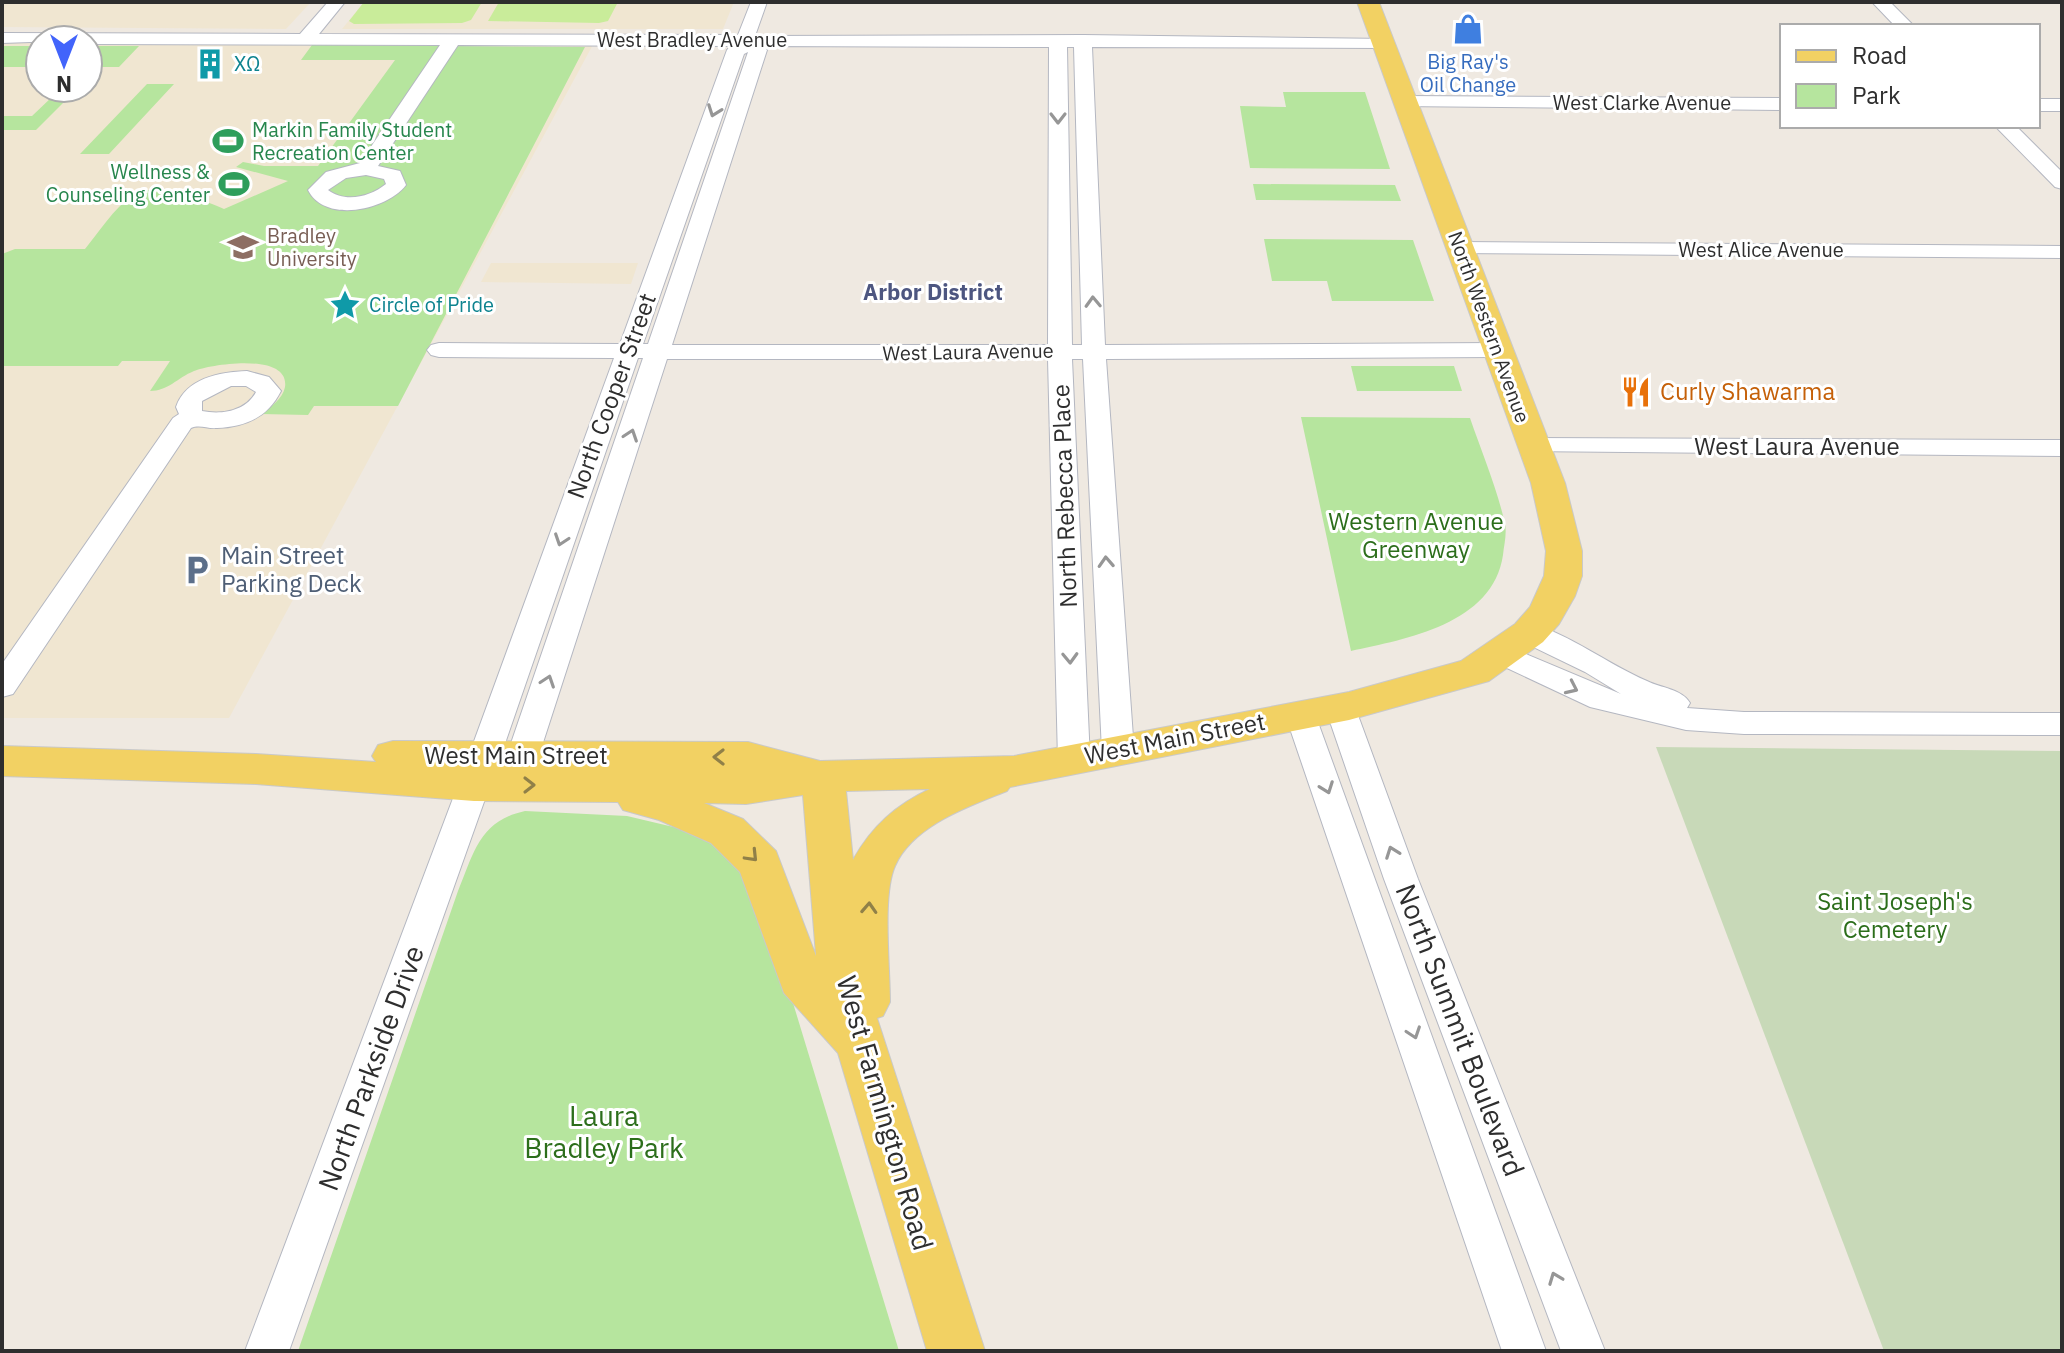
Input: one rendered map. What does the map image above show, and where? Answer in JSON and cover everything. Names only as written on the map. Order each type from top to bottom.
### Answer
[{"type":"main road","name":"North Western Avenue","points":[[1368,2],[1554,502],[1564,551],[1563,576],[1545,615],[1515,644]]},
{"type":"main road","name":"West Main Street","points":[[494,765],[580,785],[746,788],[823,776],[1014,771],[1398,695],[1465,675],[1515,644]]},
{"type":"main road","name":"West Main Street","points":[[2,761],[256,769],[748,757],[823,776]]},
{"type":"main road","points":[[858,1041],[866,1011],[870,870],[887,840],[949,797],[1014,771]]},
{"type":"main road","name":"West Farmington Road","points":[[823,776],[840,955],[858,1041],[956,1351]]},
{"type":"main road","points":[[580,785],[670,807],[727,831],[760,863],[801,979],[858,1041]]},
{"type":"street","points":[[305,39],[337,2]]},
{"type":"street","name":"North Cooper Street","points":[[494,765],[627,352],[736,50],[747,44],[759,2]]},
{"type":"street","points":[[1880,2],[1903,24]]},
{"type":"street","name":"West Bradley Avenue","points":[[2,38],[747,44],[1070,40],[1382,43]]},
{"type":"street","points":[[366,169],[452,40]]},
{"type":"street","name":"North Rebecca Place","points":[[1070,40],[1060,351],[1074,760]]},
{"type":"street","name":"North Rebecca Place","points":[[1070,40],[1094,351],[1118,751]]},
{"type":"street","name":"North Cooper Street","points":[[494,765],[659,353],[758,50],[747,44]]},
{"type":"street","name":"West Clarke Avenue","points":[[1405,102],[1780,104]]},
{"type":"street","points":[[2040,105],[2062,105]]},
{"type":"street","points":[[2007,128],[2062,183]]},
{"type":"street","name":"West Alice Avenue","points":[[1460,248],[2062,252]]},
{"type":"street","name":"West Laura Avenue","points":[[439,350],[659,353],[1497,350]]},
{"type":"street","points":[[2,687],[182,423],[193,417]]},
{"type":"street","name":"West Laura Avenue","points":[[1533,446],[2062,448]]},
{"type":"street","points":[[1515,644],[1591,697],[1631,709],[1715,722],[2062,724]]},
{"type":"street","name":"North Summit Boulevard","points":[[1340,707],[1401,879],[1583,1351]]},
{"type":"street","name":"North Summit Boulevard","points":[[1300,714],[1524,1351]]},
{"type":"street","name":"North Parkside Drive","points":[[267,1351],[494,765]]},
{"type":"shaded area","points":[[2,2],[311,2],[286,29],[104,28],[104,24],[2,27]]},
{"type":"shaded area","points":[[364,2],[734,2],[723,29],[342,29]]},
{"type":"shaded area","name":"Bradley University","points":[[2,38],[24,38],[24,104],[104,104],[104,38],[596,39],[229,718],[2,718]]},
{"type":"shaded area","points":[[491,263],[638,263],[631,284],[481,282]]},
{"type":"green space","points":[[364,2],[482,2],[471,20],[462,23],[354,24],[349,21]]},
{"type":"green space","points":[[499,2],[618,2],[608,21],[599,23],[488,21]]},
{"type":"green space","points":[[312,45],[585,47],[398,406],[314,406],[308,415],[261,414],[284,391],[283,376],[275,369],[248,363],[203,368],[162,389],[150,391],[170,361],[122,361],[118,366],[2,366],[2,254],[15,249],[85,249],[119,207],[141,192],[165,190],[224,209],[288,181],[236,167],[243,162],[264,166],[318,166],[395,60],[301,60]]},
{"type":"green space","points":[[2,46],[24,46],[24,67],[2,67]]},
{"type":"green space","points":[[104,46],[139,46],[119,67],[104,67]]},
{"type":"green space","points":[[147,84],[174,84],[109,154],[80,154]]},
{"type":"green space","points":[[1283,92],[1365,92],[1390,169],[1250,168],[1240,106],[1286,107]]},
{"type":"green space","points":[[45,104],[62,104],[36,130],[2,130],[2,116],[32,116]]},
{"type":"green space","points":[[1253,184],[1395,185],[1401,201],[1256,200]]},
{"type":"green space","points":[[1264,239],[1413,240],[1434,301],[1332,301],[1327,281],[1272,281]]},
{"type":"green space","points":[[1351,366],[1454,366],[1462,391],[1357,391]]},
{"type":"green space","name":"Western Avenue Greenway","points":[[1301,417],[1470,418],[1506,528],[1496,578],[1483,597],[1465,613],[1421,634],[1351,651]]},
{"type":"green space","name":"Saint Joseph's Cemetery","points":[[1656,747],[2062,751],[2062,1351],[1884,1351]]},
{"type":"green space","name":"Laura Bradley Park","points":[[525,811],[627,816],[703,834],[758,888],[899,1351],[298,1351],[474,852],[480,840],[497,822]]},
{"type":"place","name":"Big Ray's Oil Change","points":[[1468,29]]},
{"type":"place","name":"ΧΩ","points":[[210,64]]},
{"type":"place","name":"Markin Family Student Recreation Center","points":[[228,141]]},
{"type":"place","name":"Wellness & Counseling Center","points":[[234,184]]},
{"type":"place","name":"Bradley University","points":[[243,247]]},
{"type":"place","name":"Circle of Pride","points":[[345,305]]},
{"type":"place","name":"Curly Shawarma","points":[[1636,392]]},
{"type":"place","name":"Main Street Parking Deck","points":[[197,570]]},
{"type":"district","name":"Arbor District","points":[[933,292]]}]
